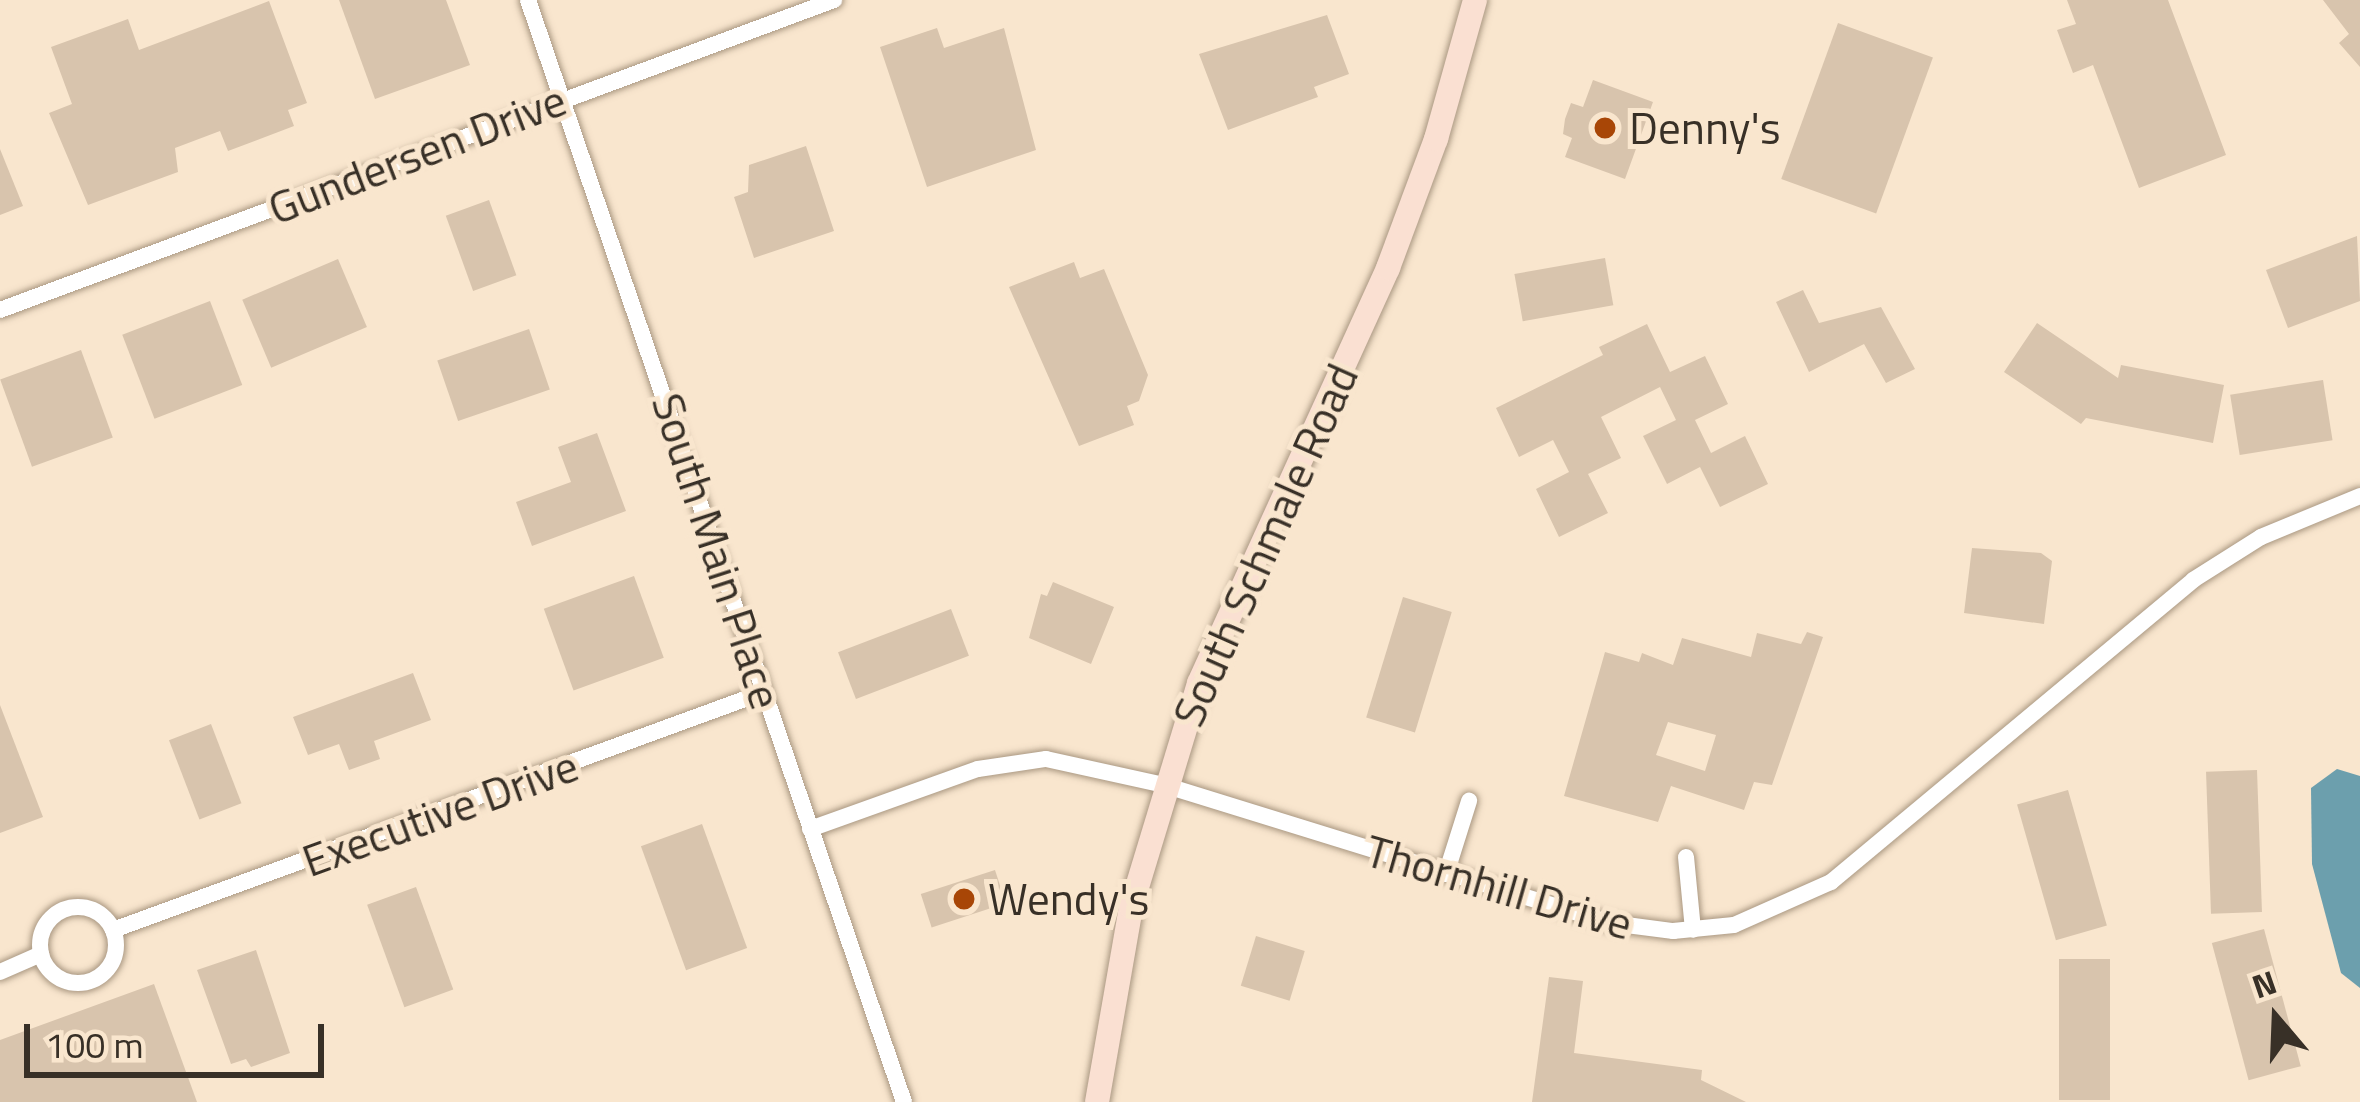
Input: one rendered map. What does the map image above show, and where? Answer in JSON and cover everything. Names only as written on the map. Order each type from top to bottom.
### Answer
[{"type":"main road","name":"South Schmale Road","points":[[1097,1102],[1125,935],[1164,785],[1242,575],[1388,268],[1436,139],[1475,0]]},
{"type":"street","name":"South Main Place","points":[[528,0],[904,1102]]},
{"type":"street","name":"Gundersen Drive","points":[[0,310],[834,0]]},
{"type":"street","name":"Thornhill Drive","points":[[809,829],[1017,760],[1068,762],[1164,785],[1611,923],[1693,930],[1759,918],[1831,882],[2193,580],[2261,537],[2360,496]]},
{"type":"street","name":"Executive Drive","points":[[113,930],[764,692]]},
{"type":"street","points":[[1446,874],[1469,802]]},
{"type":"street","points":[[1686,857],[1693,930]]},
{"type":"street","points":[[60,911],[97,911],[113,930],[110,966],[90,981],[54,975],[41,954],[43,929],[60,911]]},
{"type":"street","points":[[0,972],[41,954]]},
{"type":"water","points":[[2337,769],[2360,776],[2360,988],[2341,973],[2312,864],[2311,788]]},
{"type":"building","points":[[339,0],[446,0],[470,65],[375,99]]},
{"type":"building","points":[[2067,0],[2168,0],[2226,155],[2139,188],[2093,65],[2073,73],[2057,30],[2076,24]]},
{"type":"building","points":[[2323,0],[2360,0],[2360,67],[2339,43],[2349,34]]},
{"type":"building","points":[[269,1],[307,103],[288,110],[294,126],[228,151],[220,131],[175,148],[178,172],[88,205],[49,113],[72,104],[51,47],[128,19],[139,50]]},
{"type":"building","points":[[1327,15],[1349,74],[1314,87],[1318,97],[1228,130],[1199,54]]},
{"type":"building","points":[[1838,23],[1933,58],[1876,214],[1781,179]]},
{"type":"building","points":[[937,28],[944,48],[1004,28],[1036,150],[927,187],[880,47]]},
{"type":"building","name":"Denny's","points":[[1593,80],[1653,102],[1625,179],[1565,157],[1572,138],[1563,134],[1565,119],[1571,103],[1583,107]]},
{"type":"building","points":[[806,146],[834,231],[754,258],[734,197],[748,192],[749,165]]},
{"type":"building","points":[[0,149],[23,206],[0,215]]},
{"type":"building","points":[[489,200],[516,275],[473,291],[446,216]]},
{"type":"building","points":[[2357,236],[2360,301],[2288,328],[2266,270]]},
{"type":"building","points":[[1605,258],[1613,305],[1523,321],[1514,274]]},
{"type":"building","points":[[338,259],[367,327],[271,368],[242,300]]},
{"type":"building","points":[[1074,262],[1080,278],[1104,269],[1148,375],[1139,401],[1127,406],[1134,425],[1079,446],[1009,287]]},
{"type":"building","points":[[1803,290],[1819,323],[1881,307],[1915,369],[1886,383],[1864,344],[1809,372],[1776,302]]},
{"type":"building","points":[[210,301],[242,385],[154,419],[122,335]]},
{"type":"building","points":[[2037,323],[2118,378],[2121,365],[2224,385],[2213,443],[2086,418],[2081,424],[2004,372]]},
{"type":"building","points":[[1647,324],[1670,372],[1705,356],[1728,404],[1695,420],[1711,453],[1745,436],[1768,484],[1720,507],[1700,467],[1667,484],[1643,436],[1676,420],[1660,387],[1601,417],[1621,458],[1588,474],[1608,513],[1559,537],[1536,489],[1569,472],[1553,440],[1519,457],[1496,408],[1603,355],[1599,347]]},
{"type":"building","points":[[529,329],[550,390],[458,421],[437,361]]},
{"type":"building","points":[[81,350],[113,437],[32,467],[0,379]]},
{"type":"building","points":[[2323,380],[2333,440],[2240,455],[2230,395]]},
{"type":"building","points":[[597,433],[626,511],[532,546],[516,502],[571,482],[558,447]]},
{"type":"building","points":[[1972,548],[2041,553],[2052,561],[2044,624],[1964,613]]},
{"type":"building","points":[[634,576],[664,658],[574,691],[544,609]]},
{"type":"building","points":[[1053,582],[1114,607],[1091,664],[1029,638],[1041,594],[1047,596]]},
{"type":"building","points":[[1403,597],[1452,612],[1415,732],[1366,717]]},
{"type":"building","points":[[951,609],[969,656],[856,699],[838,652]]},
{"type":"building","points":[[1807,632],[1823,637],[1772,785],[1754,782],[1744,810],[1671,786],[1658,822],[1564,796],[1605,652],[1639,662],[1642,653],[1673,665],[1682,638],[1751,657],[1757,633],[1801,644]],"holes":[[[1668,722],[1716,735],[1705,771],[1656,755]]]},
{"type":"building","points":[[413,673],[431,720],[374,741],[380,759],[349,770],[339,744],[308,755],[293,717]]},
{"type":"building","points":[[0,705],[43,817],[0,833]]},
{"type":"building","points":[[211,724],[241,803],[199,819],[169,740]]},
{"type":"building","points":[[2257,770],[2262,912],[2211,914],[2206,772]]},
{"type":"building","points":[[2068,790],[2107,926],[2056,940],[2017,805]]},
{"type":"building","points":[[702,824],[747,948],[686,970],[641,846]]},
{"type":"building","name":"Wendy's","points":[[995,870],[1006,903],[932,927],[921,894]]},
{"type":"building","points":[[416,887],[453,989],[404,1007],[367,905]]},
{"type":"building","points":[[2264,929],[2301,1066],[2249,1080],[2212,943]]},
{"type":"building","points":[[1256,936],[1305,951],[1290,1001],[1241,986]]},
{"type":"building","points":[[256,950],[290,1053],[251,1067],[246,1059],[231,1064],[197,970]]},
{"type":"building","points":[[2059,959],[2110,959],[2110,1100],[2059,1100]]},
{"type":"building","points":[[1549,977],[1583,981],[1574,1053],[1702,1070],[1701,1080],[1746,1102],[1532,1102]]},
{"type":"building","points":[[154,984],[197,1102],[0,1102],[0,1040]]},
{"type":"place","name":"Denny's","points":[[1605,128]]},
{"type":"place","name":"Wendy's","points":[[964,899]]}]
